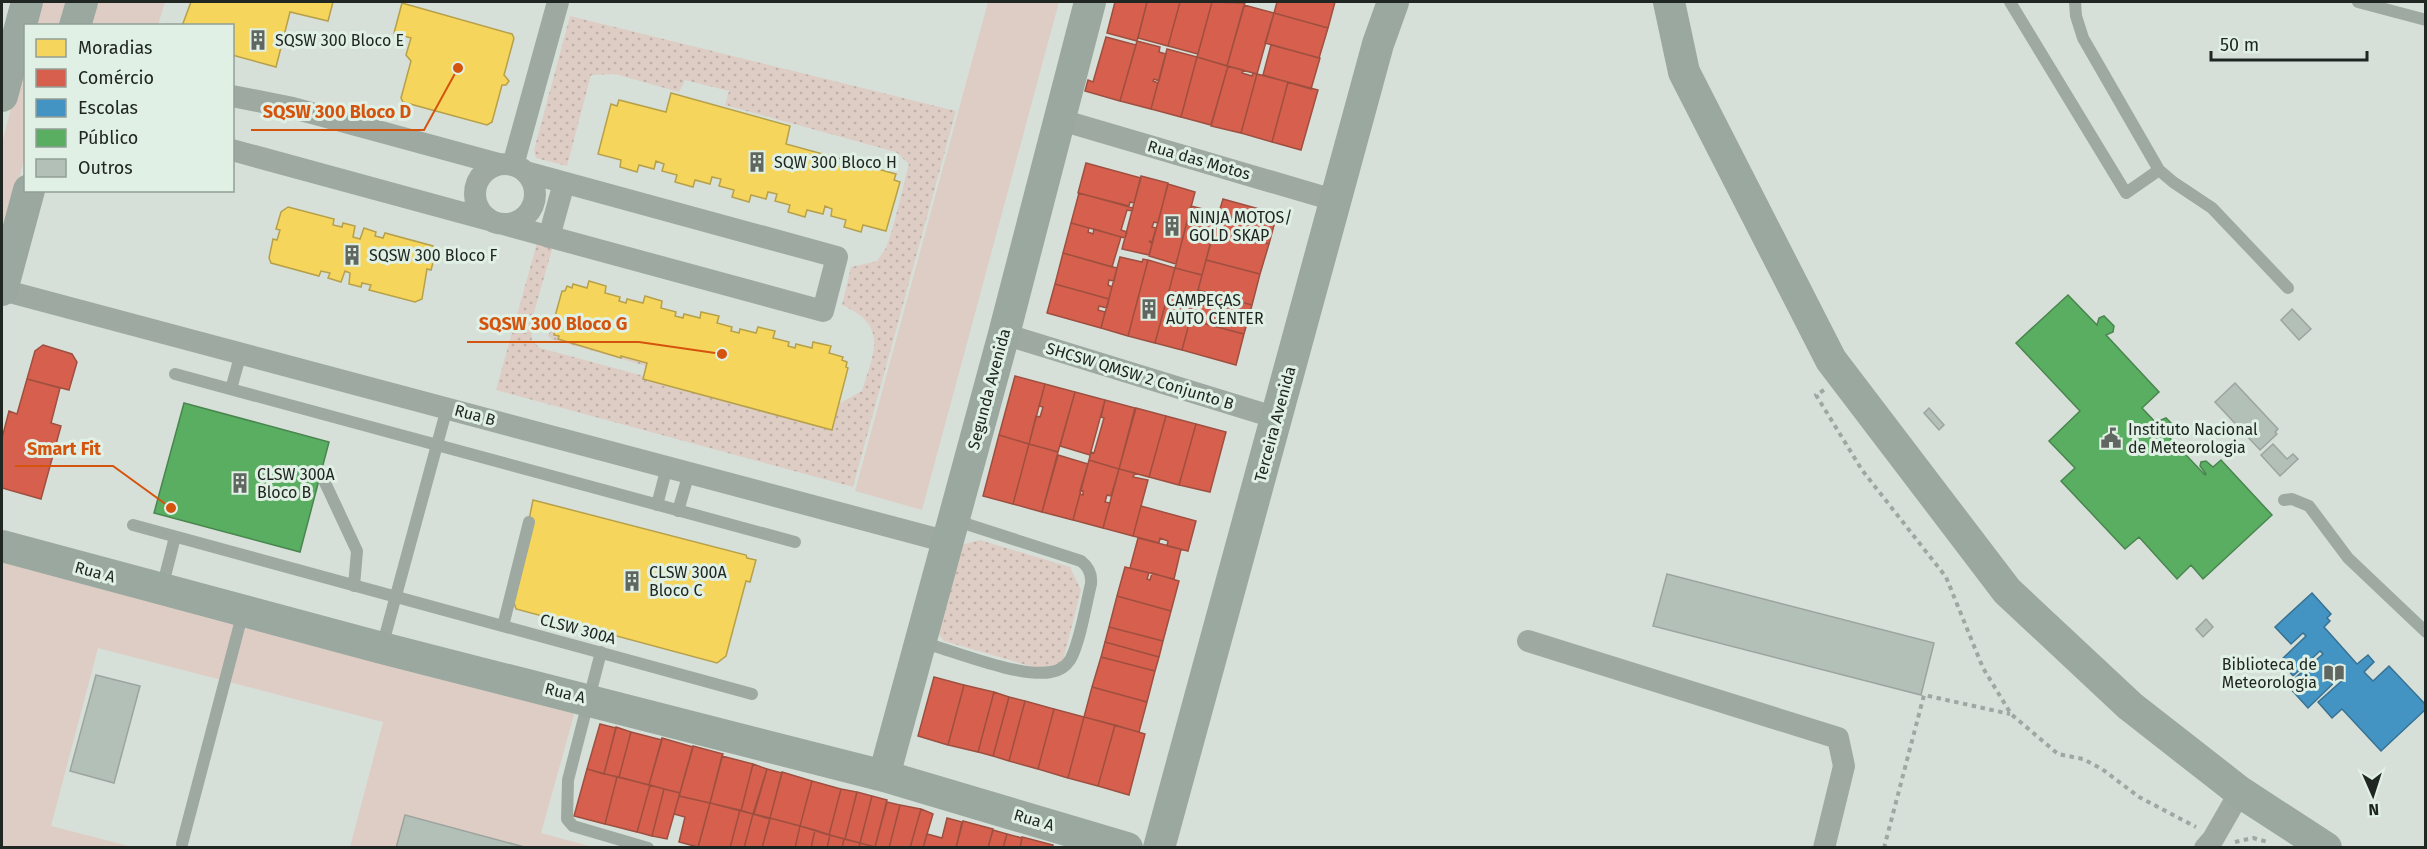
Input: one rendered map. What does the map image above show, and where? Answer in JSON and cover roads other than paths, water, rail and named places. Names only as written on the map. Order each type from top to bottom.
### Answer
[{"type":"street","points":[[2,96],[27,2]]},
{"type":"street","points":[[76,24],[82,2]]},
{"type":"street","points":[[513,167],[558,2]]},
{"type":"street","name":"Segunda Avenida","points":[[884,776],[1061,120],[1090,2]]},
{"type":"street","name":"Terceira Avenida","points":[[1159,848],[1378,44],[1393,2]]},
{"type":"street","points":[[1669,2],[1684,72],[1831,360],[2007,591],[2130,706],[2240,792],[2326,848]]},
{"type":"street","points":[[234,96],[293,108],[837,257],[823,311],[234,151]]},
{"type":"street","name":"Rua das Motos","points":[[1061,120],[1337,201]]},
{"type":"street","points":[[513,167],[534,184],[535,199],[529,212],[518,222],[496,222],[478,210],[474,196],[477,182],[485,170],[513,167]]},
{"type":"street","points":[[549,237],[564,183]]},
{"type":"street","points":[[2,290],[28,192]]},
{"type":"street","name":"Rua B","points":[[2,290],[689,473],[951,531]]},
{"type":"street","name":"SHCSW QMSW 2 Conjunto B","points":[[1004,334],[1277,418]]},
{"type":"street","name":"Rua A","points":[[2,546],[382,648],[884,776],[1127,848]]},
{"type":"street","points":[[1528,641],[1838,738],[1844,766],[1824,848]]},
{"type":"street","points":[[2203,839],[2212,839],[2240,792]]},
{"type":"lane","points":[[2010,2],[2126,193],[2159,170]]},
{"type":"lane","points":[[2075,2],[2076,16],[2083,38],[2159,170],[2212,208],[2288,288]]},
{"type":"lane","points":[[2358,2],[2426,20]]},
{"type":"lane","points":[[231,389],[241,353]]},
{"type":"lane","points":[[175,374],[795,542]]},
{"type":"lane","points":[[382,648],[447,408]]},
{"type":"lane","points":[[657,506],[667,467]]},
{"type":"lane","points":[[678,511],[689,473]]},
{"type":"lane","points":[[321,474],[357,550],[354,585]]},
{"type":"lane","points":[[2284,500],[2292,499],[2309,506],[2348,558],[2426,632]]},
{"type":"lane","points":[[503,626],[529,522]]},
{"type":"lane","name":"CLSW 300A","points":[[133,525],[752,694]]},
{"type":"lane","points":[[920,641],[1012,669],[1041,673],[1061,669],[1074,650],[1091,584],[1086,565],[1081,561],[951,531]]},
{"type":"lane","points":[[162,589],[175,537]]},
{"type":"lane","points":[[182,844],[243,611]]},
{"type":"lane","points":[[601,652],[568,780],[567,819],[573,826],[648,848]]},
{"type":"place","name":"SQSW 300 Bloco E","points":[[258,40]]},
{"type":"place","name":"SQSW 300 Bloco D","points":[[458,68]]},
{"type":"place","name":"SQW 300 Bloco H","points":[[757,162]]},
{"type":"place","name":"NINJA MOTOS/ GOLD SKAP","points":[[1172,226]]},
{"type":"place","name":"SQSW 300 Bloco F","points":[[352,255]]},
{"type":"place","name":"CAMPEÇAS AUTO CENTER","points":[[1149,309]]},
{"type":"place","name":"SQSW 300 Bloco G","points":[[722,354]]},
{"type":"place","name":"Instituto Nacional de Meteorologia","points":[[2111,438]]},
{"type":"place","name":"CLSW 300A Bloco B","points":[[240,483]]},
{"type":"place","name":"Smart Fit","points":[[171,508]]},
{"type":"place","name":"CLSW 300A Bloco C","points":[[632,581]]},
{"type":"place","name":"Biblioteca de Meteorologia","points":[[2334,673]]}]
